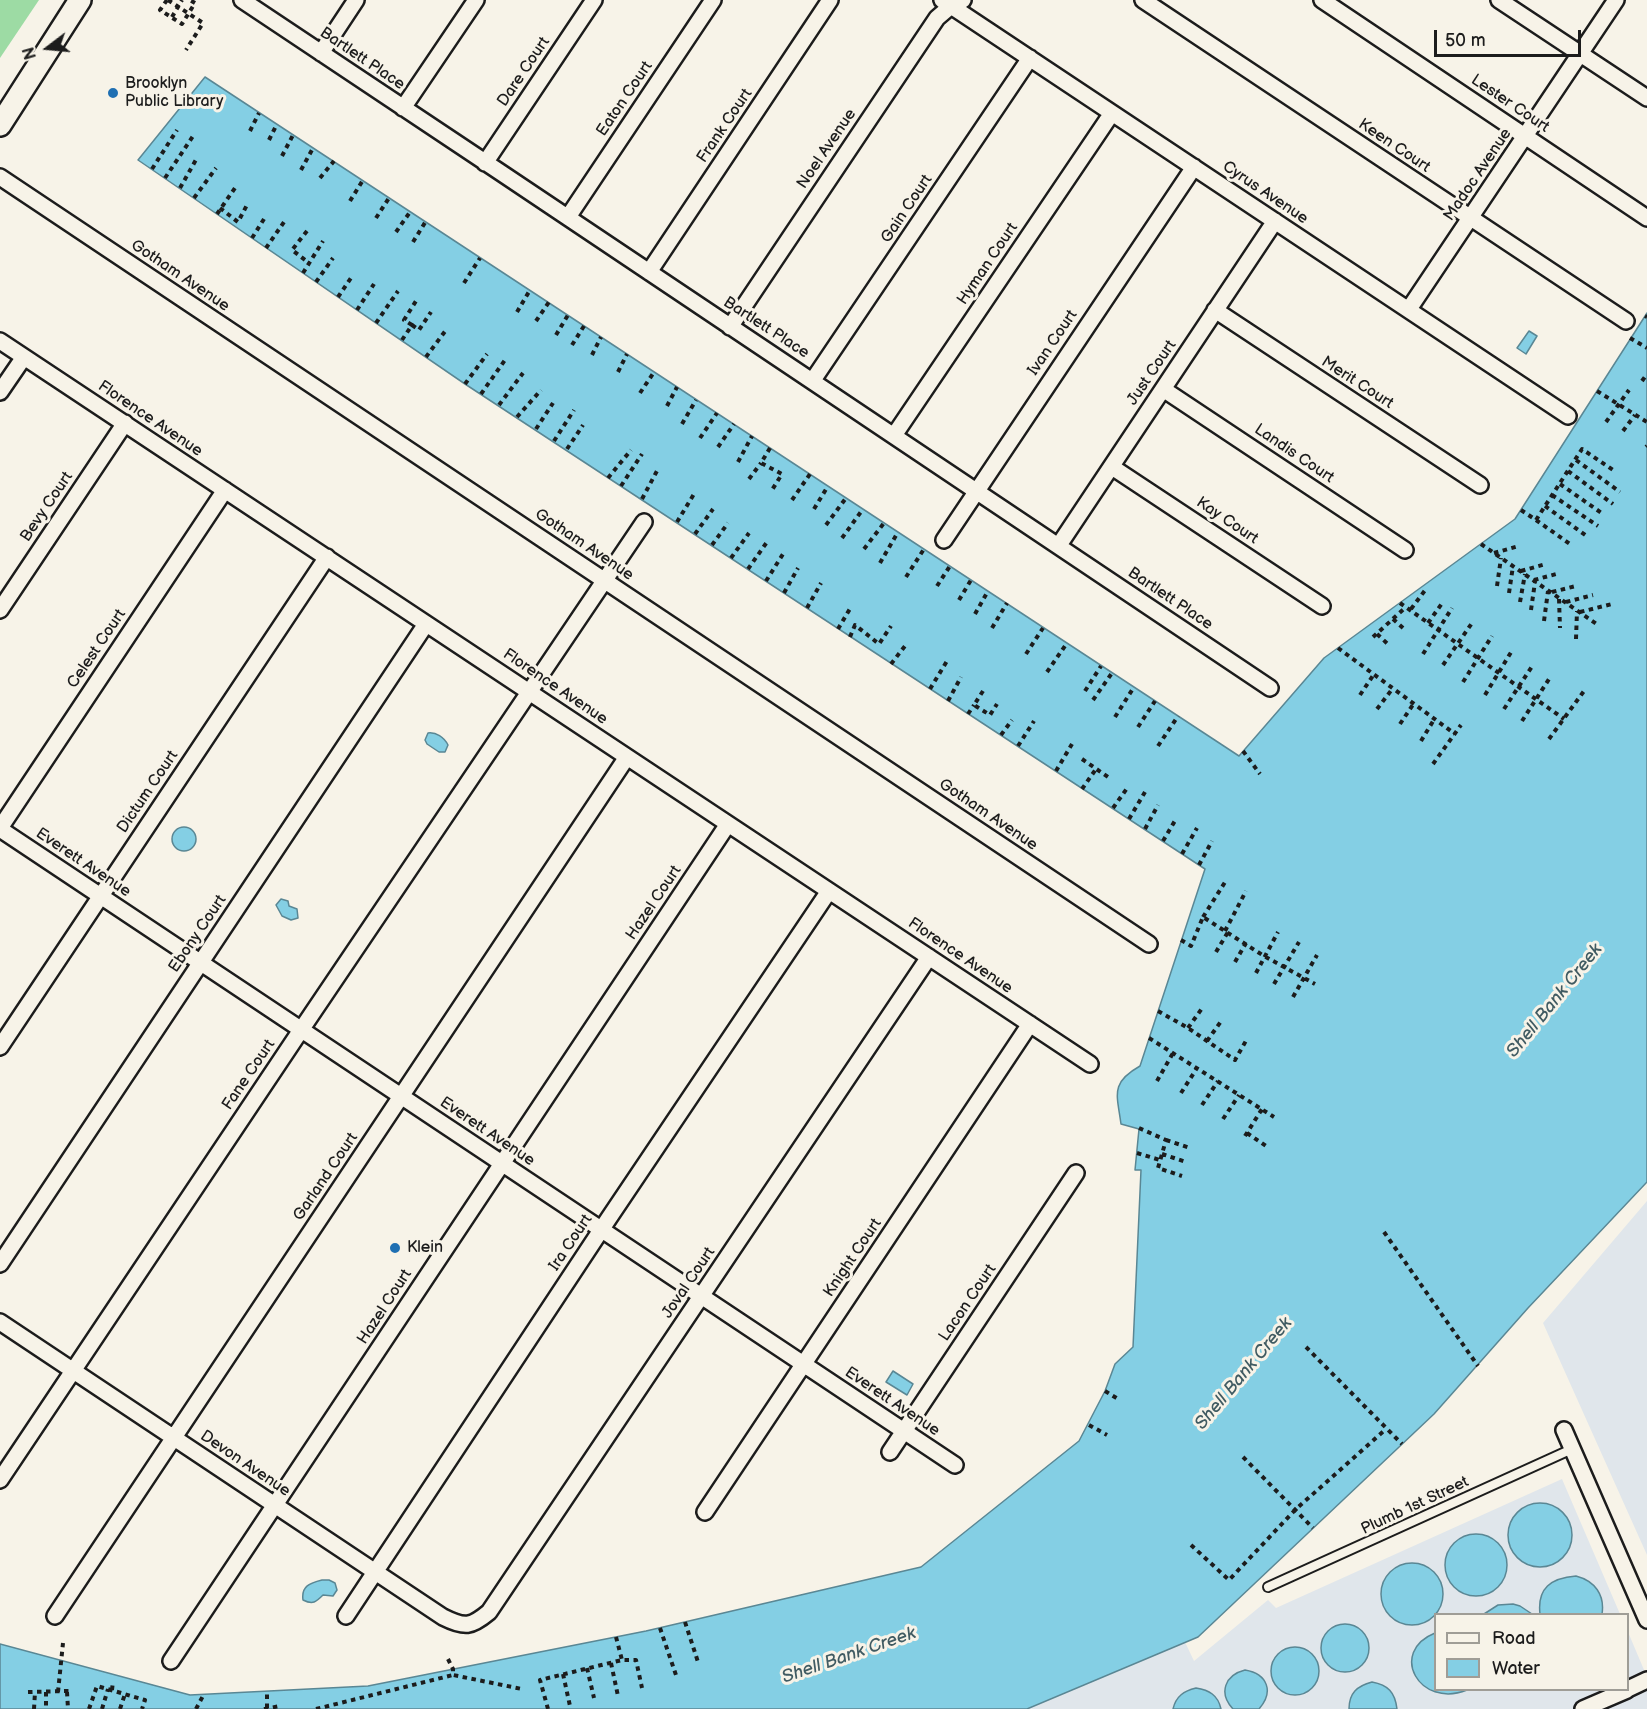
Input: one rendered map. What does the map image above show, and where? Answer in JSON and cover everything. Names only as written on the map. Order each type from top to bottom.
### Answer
[{"type":"main road","points":[[0,125],[80,0]]},
{"type":"street","name":"Bartlett Place","points":[[242,0],[730,327],[895,434],[1270,688]]},
{"type":"street","points":[[321,53],[356,0]]},
{"type":"street","points":[[403,108],[476,0]]},
{"type":"street","name":"Dare Court","points":[[485,163],[594,0]]},
{"type":"street","name":"Eaton Court","points":[[568,218],[712,0]]},
{"type":"street","name":"Frank Court","points":[[649,272],[830,0]]},
{"type":"street","name":"Keen Court","points":[[1143,0],[1626,321]]},
{"type":"street","name":"Lester Court","points":[[1322,0],[1647,218]]},
{"type":"street","points":[[1499,0],[1647,98]]},
{"type":"street","name":"Madoc Avenue","points":[[1409,309],[1616,0]]},
{"type":"street","name":"Cyrus Avenue","points":[[952,2],[1030,58],[1568,416]]},
{"type":"street","name":"Noel Avenue","points":[[730,327],[937,18],[952,2]]},
{"type":"street","name":"Gain Court","points":[[813,380],[1030,58]]},
{"type":"street","name":"Hyman Court","points":[[895,434],[1112,113]]},
{"type":"street","name":"Ivan Court","points":[[944,540],[976,489],[1194,167]]},
{"type":"street","name":"Gotham Avenue","points":[[0,177],[1149,944]]},
{"type":"street","name":"Just Court","points":[[1059,545],[1275,221]]},
{"type":"street","name":"Merit Court","points":[[1215,310],[1480,485]]},
{"type":"street","name":"Florence Avenue","points":[[0,341],[1090,1064]]},
{"type":"street","points":[[0,392],[24,357]]},
{"type":"street","name":"Landis Court","points":[[1163,389],[1405,550]]},
{"type":"street","name":"Bevy Court","points":[[0,610],[124,423]]},
{"type":"street","name":"Kay Court","points":[[1112,467],[1322,606]]},
{"type":"street","name":"Celest Court","points":[[0,829],[225,490]]},
{"type":"street","name":"Fane Court","points":[[0,1480],[644,522]]},
{"type":"street","name":"Dictum Court","points":[[0,1047],[327,557]]},
{"type":"street","name":"Ebony Court","points":[[0,1264],[426,624]]},
{"type":"street","name":"Garland Court","points":[[55,1616],[627,757]]},
{"type":"street","name":"Hazel Court","points":[[171,1661],[728,824]]},
{"type":"street","name":"Everett Avenue","points":[[0,829],[955,1465]]},
{"type":"street","name":"Ira Court","points":[[346,1616],[830,891]]},
{"type":"street","name":"Joval Court","points":[[474,1624],[489,1612],[929,957]]},
{"type":"street","name":"Knight Court","points":[[705,1512],[1030,1024]]},
{"type":"street","name":"Lacon Court","points":[[890,1452],[1076,1173]]},
{"type":"street","name":"Devon Avenue","points":[[0,1322],[443,1617],[458,1625],[474,1624]]},
{"type":"street","points":[[1564,1430],[1647,1620]]},
{"type":"street","points":[[1629,1688],[1647,1680]]},
{"type":"street","points":[[1583,1709],[1623,1691]]},
{"type":"lane","name":"Plumb 1st Street","points":[[1268,1587],[1572,1449]]},
{"type":"path","points":[[186,50],[204,23],[189,14],[168,0],[160,10],[182,24],[189,14],[195,3],[190,0]]},
{"type":"path","points":[[172,17],[182,0]]},
{"type":"path","points":[[250,131],[259,113]]},
{"type":"path","points":[[269,140],[277,124]]},
{"type":"path","points":[[152,169],[177,130]]},
{"type":"path","points":[[282,156],[293,135]]},
{"type":"path","points":[[165,178],[193,136]]},
{"type":"path","points":[[301,170],[313,148]]},
{"type":"path","points":[[180,188],[197,158]]},
{"type":"path","points":[[320,178],[334,161]]},
{"type":"path","points":[[194,198],[216,168]]},
{"type":"path","points":[[350,201],[363,180]]},
{"type":"path","points":[[217,214],[237,185]]},
{"type":"path","points":[[376,218],[389,198]]},
{"type":"path","points":[[220,208],[238,222],[248,203]]},
{"type":"path","points":[[396,232],[410,212]]},
{"type":"path","points":[[252,238],[264,219]]},
{"type":"path","points":[[413,242],[426,221]]},
{"type":"path","points":[[266,248],[284,222]]},
{"type":"path","points":[[306,231],[292,250],[309,263]]},
{"type":"path","points":[[303,273],[323,241]]},
{"type":"path","points":[[316,282],[333,258]]},
{"type":"path","points":[[464,283],[480,258]]},
{"type":"path","points":[[338,297],[353,275]]},
{"type":"path","points":[[357,310],[374,284]]},
{"type":"path","points":[[517,312],[530,290]]},
{"type":"path","points":[[376,323],[398,291]]},
{"type":"path","points":[[416,301],[404,320],[419,330],[431,312]]},
{"type":"path","points":[[536,321],[549,303]]},
{"type":"path","points":[[556,335],[567,315]]},
{"type":"path","points":[[402,340],[411,325]]},
{"type":"path","points":[[572,345],[584,326]]},
{"type":"path","points":[[426,357],[446,330]]},
{"type":"path","points":[[592,355],[601,337]]},
{"type":"path","points":[[1630,338],[1647,348]]},
{"type":"path","points":[[465,384],[487,354]]},
{"type":"path","points":[[618,372],[627,354]]},
{"type":"path","points":[[481,394],[506,360]]},
{"type":"path","points":[[640,393],[654,372]]},
{"type":"path","points":[[499,405],[523,373]]},
{"type":"path","points":[[1642,381],[1647,374]]},
{"type":"path","points":[[667,406],[677,387]]},
{"type":"path","points":[[518,417],[541,390]]},
{"type":"path","points":[[1606,422],[1629,390]]},
{"type":"path","points":[[1597,391],[1647,422]]},
{"type":"path","points":[[682,424],[696,400]]},
{"type":"path","points":[[536,429],[553,403]]},
{"type":"path","points":[[554,441],[574,410]]},
{"type":"path","points":[[700,438],[717,413]]},
{"type":"path","points":[[1623,431],[1635,415]]},
{"type":"path","points":[[718,447],[734,424]]},
{"type":"path","points":[[567,449],[583,425]]},
{"type":"path","points":[[738,462],[752,436]]},
{"type":"path","points":[[749,479],[770,448]]},
{"type":"path","points":[[1536,520],[1582,449],[1616,472]]},
{"type":"path","points":[[608,478],[631,450]]},
{"type":"path","points":[[621,486],[642,454]]},
{"type":"path","points":[[1576,460],[1620,492]]},
{"type":"path","points":[[761,463],[782,474],[772,490]]},
{"type":"path","points":[[642,500],[658,469]]},
{"type":"path","points":[[1569,471],[1613,504]]},
{"type":"path","points":[[792,500],[810,474]]},
{"type":"path","points":[[1560,484],[1603,514]]},
{"type":"path","points":[[814,509],[828,486]]},
{"type":"path","points":[[677,522],[694,494]]},
{"type":"path","points":[[1552,495],[1598,526]]},
{"type":"path","points":[[826,525],[846,498]]},
{"type":"path","points":[[1545,506],[1588,537]]},
{"type":"path","points":[[695,534],[713,509]]},
{"type":"path","points":[[842,538],[863,509]]},
{"type":"path","points":[[1521,510],[1570,544]]},
{"type":"path","points":[[712,545],[728,523]]},
{"type":"path","points":[[864,549],[884,523]]},
{"type":"path","points":[[731,558],[749,532]]},
{"type":"path","points":[[880,563],[898,532]]},
{"type":"path","points":[[748,568],[767,542]]},
{"type":"path","points":[[1481,544],[1598,625]]},
{"type":"path","points":[[1494,553],[1519,546]]},
{"type":"path","points":[[906,577],[924,549]]},
{"type":"path","points":[[766,581],[783,555]]},
{"type":"path","points":[[1497,586],[1501,558]]},
{"type":"path","points":[[1523,573],[1546,564]]},
{"type":"path","points":[[1509,593],[1513,566]]},
{"type":"path","points":[[937,586],[950,567]]},
{"type":"path","points":[[784,593],[798,568]]},
{"type":"path","points":[[1520,602],[1523,573]]},
{"type":"path","points":[[1534,581],[1560,573]]},
{"type":"path","points":[[959,600],[971,580]]},
{"type":"path","points":[[1531,610],[1534,581]]},
{"type":"path","points":[[807,608],[821,583]]},
{"type":"path","points":[[1550,591],[1576,586]]},
{"type":"path","points":[[1390,646],[1375,635],[1409,608],[1426,589]]},
{"type":"path","points":[[975,614],[988,591]]},
{"type":"path","points":[[1544,621],[1550,591]]},
{"type":"path","points":[[1565,602],[1593,595]]},
{"type":"path","points":[[1559,598],[1560,628]]},
{"type":"path","points":[[1428,623],[1443,602]]},
{"type":"path","points":[[992,628],[1007,603]]},
{"type":"path","points":[[1400,603],[1564,718]]},
{"type":"path","points":[[1578,611],[1612,604]]},
{"type":"path","points":[[838,629],[851,607]]},
{"type":"path","points":[[1423,654],[1452,608]]},
{"type":"path","points":[[1576,639],[1578,611]]},
{"type":"path","points":[[1393,619],[1403,628]]},
{"type":"path","points":[[1443,665],[1472,623]]},
{"type":"path","points":[[850,637],[855,626],[879,644],[891,626]]},
{"type":"path","points":[[1026,654],[1043,628]]},
{"type":"path","points":[[1463,682],[1492,636]]},
{"type":"path","points":[[1047,672],[1067,643]]},
{"type":"path","points":[[891,664],[905,646]]},
{"type":"path","points":[[1338,648],[1455,734]]},
{"type":"path","points":[[1485,695],[1513,649]]},
{"type":"path","points":[[930,689],[946,661]]},
{"type":"path","points":[[1504,709],[1533,665]]},
{"type":"path","points":[[1084,691],[1101,666]]},
{"type":"path","points":[[1093,700],[1112,673]]},
{"type":"path","points":[[1360,695],[1374,674]]},
{"type":"path","points":[[1522,721],[1551,676]]},
{"type":"path","points":[[948,700],[961,677]]},
{"type":"path","points":[[1115,717],[1134,687]]},
{"type":"path","points":[[1377,709],[1393,688]]},
{"type":"path","points":[[968,714],[983,691]]},
{"type":"path","points":[[1549,739],[1584,691]]},
{"type":"path","points":[[1138,727],[1155,701]]},
{"type":"path","points":[[1400,724],[1414,703]]},
{"type":"path","points":[[974,705],[990,715],[997,704]]},
{"type":"path","points":[[1158,746],[1178,716]]},
{"type":"path","points":[[1421,741],[1435,718]]},
{"type":"path","points":[[1001,735],[1012,720]]},
{"type":"path","points":[[1018,746],[1034,721]]},
{"type":"path","points":[[1433,765],[1461,725]]},
{"type":"path","points":[[1056,771],[1072,744]]},
{"type":"path","points":[[1243,751],[1260,774]]},
{"type":"path","points":[[1082,759],[1108,777]]},
{"type":"path","points":[[1082,789],[1096,769]]},
{"type":"path","points":[[1113,808],[1128,787]]},
{"type":"path","points":[[1129,819],[1145,792]]},
{"type":"path","points":[[1144,829],[1158,805]]},
{"type":"path","points":[[1163,841],[1176,819]]},
{"type":"path","points":[[1182,854],[1197,828]]},
{"type":"path","points":[[1199,865],[1212,841]]},
{"type":"path","points":[[1181,940],[1191,946],[1203,917],[1227,879]]},
{"type":"path","points":[[1216,952],[1246,891]]},
{"type":"path","points":[[1203,917],[1264,956],[1315,984]]},
{"type":"path","points":[[1256,973],[1278,932]]},
{"type":"path","points":[[1274,984],[1299,942]]},
{"type":"path","points":[[1235,962],[1246,943]]},
{"type":"path","points":[[1293,997],[1317,955]]},
{"type":"path","points":[[1188,1028],[1203,1007]]},
{"type":"path","points":[[1158,1011],[1235,1060],[1246,1040]]},
{"type":"path","points":[[1207,1041],[1222,1020]]},
{"type":"path","points":[[1149,1038],[1274,1117]]},
{"type":"path","points":[[1157,1081],[1173,1053]]},
{"type":"path","points":[[1181,1093],[1197,1068]]},
{"type":"path","points":[[1202,1105],[1218,1081]]},
{"type":"path","points":[[1223,1119],[1239,1095]]},
{"type":"path","points":[[1262,1109],[1246,1134],[1269,1148]]},
{"type":"path","points":[[1139,1128],[1190,1148]]},
{"type":"path","points":[[1166,1140],[1158,1168],[1182,1176]]},
{"type":"path","points":[[1137,1152],[1160,1160]]},
{"type":"path","points":[[1162,1154],[1186,1162]]},
{"type":"path","points":[[1384,1232],[1478,1366]]},
{"type":"path","points":[[1306,1347],[1402,1444]]},
{"type":"path","points":[[1105,1391],[1118,1399]]},
{"type":"path","points":[[1089,1425],[1107,1435]]},
{"type":"path","points":[[1191,1545],[1229,1580],[1295,1510],[1386,1429]]},
{"type":"path","points":[[1243,1457],[1313,1528]]},
{"type":"path","points":[[685,1622],[698,1662]]},
{"type":"path","points":[[660,1628],[677,1678]]},
{"type":"path","points":[[616,1637],[622,1660]]},
{"type":"path","points":[[58,1692],[63,1643]]},
{"type":"path","points":[[448,1659],[453,1675]]},
{"type":"path","points":[[548,1709],[540,1680],[622,1660],[636,1660],[642,1688]]},
{"type":"path","points":[[611,1663],[618,1696]]},
{"type":"path","points":[[587,1668],[594,1698]]},
{"type":"path","points":[[563,1674],[570,1706]]},
{"type":"path","points":[[315,1709],[453,1675],[522,1689]]},
{"type":"path","points":[[102,1709],[113,1681]]},
{"type":"path","points":[[89,1709],[97,1686],[145,1700],[142,1709]]},
{"type":"path","points":[[28,1692],[68,1691],[68,1709]]},
{"type":"path","points":[[267,1691],[265,1709],[280,1706]]},
{"type":"path","points":[[34,1709],[35,1692]]},
{"type":"path","points":[[46,1692],[46,1709]]},
{"type":"path","points":[[120,1709],[125,1694]]},
{"type":"path","points":[[196,1709],[204,1694]]},
{"type":"shaded area","points":[[1647,1201],[1647,1555],[1543,1323]]},
{"type":"shaded area","points":[[1562,1479],[1620,1613],[1434,1613],[1434,1691],[1629,1691],[1629,1634],[1647,1677],[1647,1709],[1027,1709],[1185,1642],[1194,1661],[1268,1600],[1276,1608]]},
{"type":"green space","points":[[0,0],[39,0],[0,58]]},
{"type":"water","name":"Shell Bank Creek","points":[[205,77],[1239,756],[1324,658],[1515,519],[1647,313],[1647,1182],[1528,1308],[1434,1414],[1198,1637],[1027,1709],[0,1709],[0,1644],[190,1695],[368,1686],[646,1631],[921,1567],[1079,1441],[1105,1391],[1115,1364],[1133,1347],[1141,1170],[1135,1170],[1139,1129],[1121,1124],[1118,1090],[1124,1078],[1140,1066],[1205,869],[465,384],[138,160]]},
{"type":"water","points":[[1529,331],[1537,336],[1526,354],[1517,348]]},
{"type":"water","points":[[428,733],[437,734],[444,740],[448,745],[445,752],[439,752],[427,744],[425,740]]},
{"type":"water","points":[[184,827],[189,828],[195,834],[195,844],[189,850],[184,851],[179,850],[173,844],[172,839],[173,834],[179,828]]},
{"type":"water","points":[[281,899],[288,901],[289,906],[297,909],[298,918],[291,920],[282,916],[276,905]]},
{"type":"water","points":[[893,1371],[913,1384],[907,1395],[886,1382]]},
{"type":"water","points":[[1534,1503],[1546,1503],[1563,1512],[1570,1523],[1572,1535],[1570,1547],[1563,1558],[1546,1567],[1534,1567],[1522,1562],[1513,1553],[1508,1541],[1508,1529],[1513,1517],[1522,1508]]},
{"type":"water","points":[[1476,1534],[1488,1536],[1498,1543],[1505,1553],[1507,1565],[1505,1577],[1498,1587],[1488,1594],[1476,1596],[1464,1594],[1454,1587],[1447,1577],[1445,1565],[1447,1553],[1454,1543],[1464,1536]]},
{"type":"water","points":[[1412,1563],[1424,1565],[1438,1577],[1442,1588],[1441,1606],[1434,1616],[1424,1623],[1412,1625],[1400,1623],[1390,1616],[1383,1606],[1381,1594],[1383,1582],[1390,1572],[1400,1565]]},
{"type":"water","points":[[1567,1577],[1583,1578],[1593,1585],[1602,1601],[1602,1613],[1540,1613],[1543,1591],[1553,1582]]},
{"type":"water","points":[[322,1580],[335,1583],[337,1590],[333,1596],[323,1595],[312,1602],[303,1600],[305,1588]]},
{"type":"water","points":[[1513,1604],[1530,1613],[1486,1613],[1498,1605]]},
{"type":"water","points":[[1340,1624],[1350,1624],[1362,1631],[1369,1643],[1369,1653],[1362,1665],[1350,1672],[1340,1672],[1325,1661],[1321,1653],[1321,1643],[1332,1628]]},
{"type":"water","points":[[1434,1634],[1434,1691],[1463,1691],[1450,1694],[1435,1692],[1423,1685],[1415,1676],[1412,1664],[1413,1653],[1421,1642]]},
{"type":"water","points":[[1295,1647],[1312,1654],[1319,1671],[1312,1688],[1295,1695],[1278,1688],[1271,1671],[1278,1654]]},
{"type":"water","points":[[1245,1670],[1259,1675],[1266,1685],[1264,1703],[1259,1709],[1233,1709],[1228,1703],[1225,1691],[1228,1680],[1238,1672]]},
{"type":"water","points":[[1372,1682],[1390,1690],[1397,1709],[1349,1709],[1352,1694]]},
{"type":"water","points":[[1196,1688],[1212,1694],[1218,1700],[1221,1709],[1173,1709],[1181,1695]]},
{"type":"place","name":"Brooklyn Public Library","points":[[113,93]]},
{"type":"place","name":"Klein","points":[[395,1248]]}]
